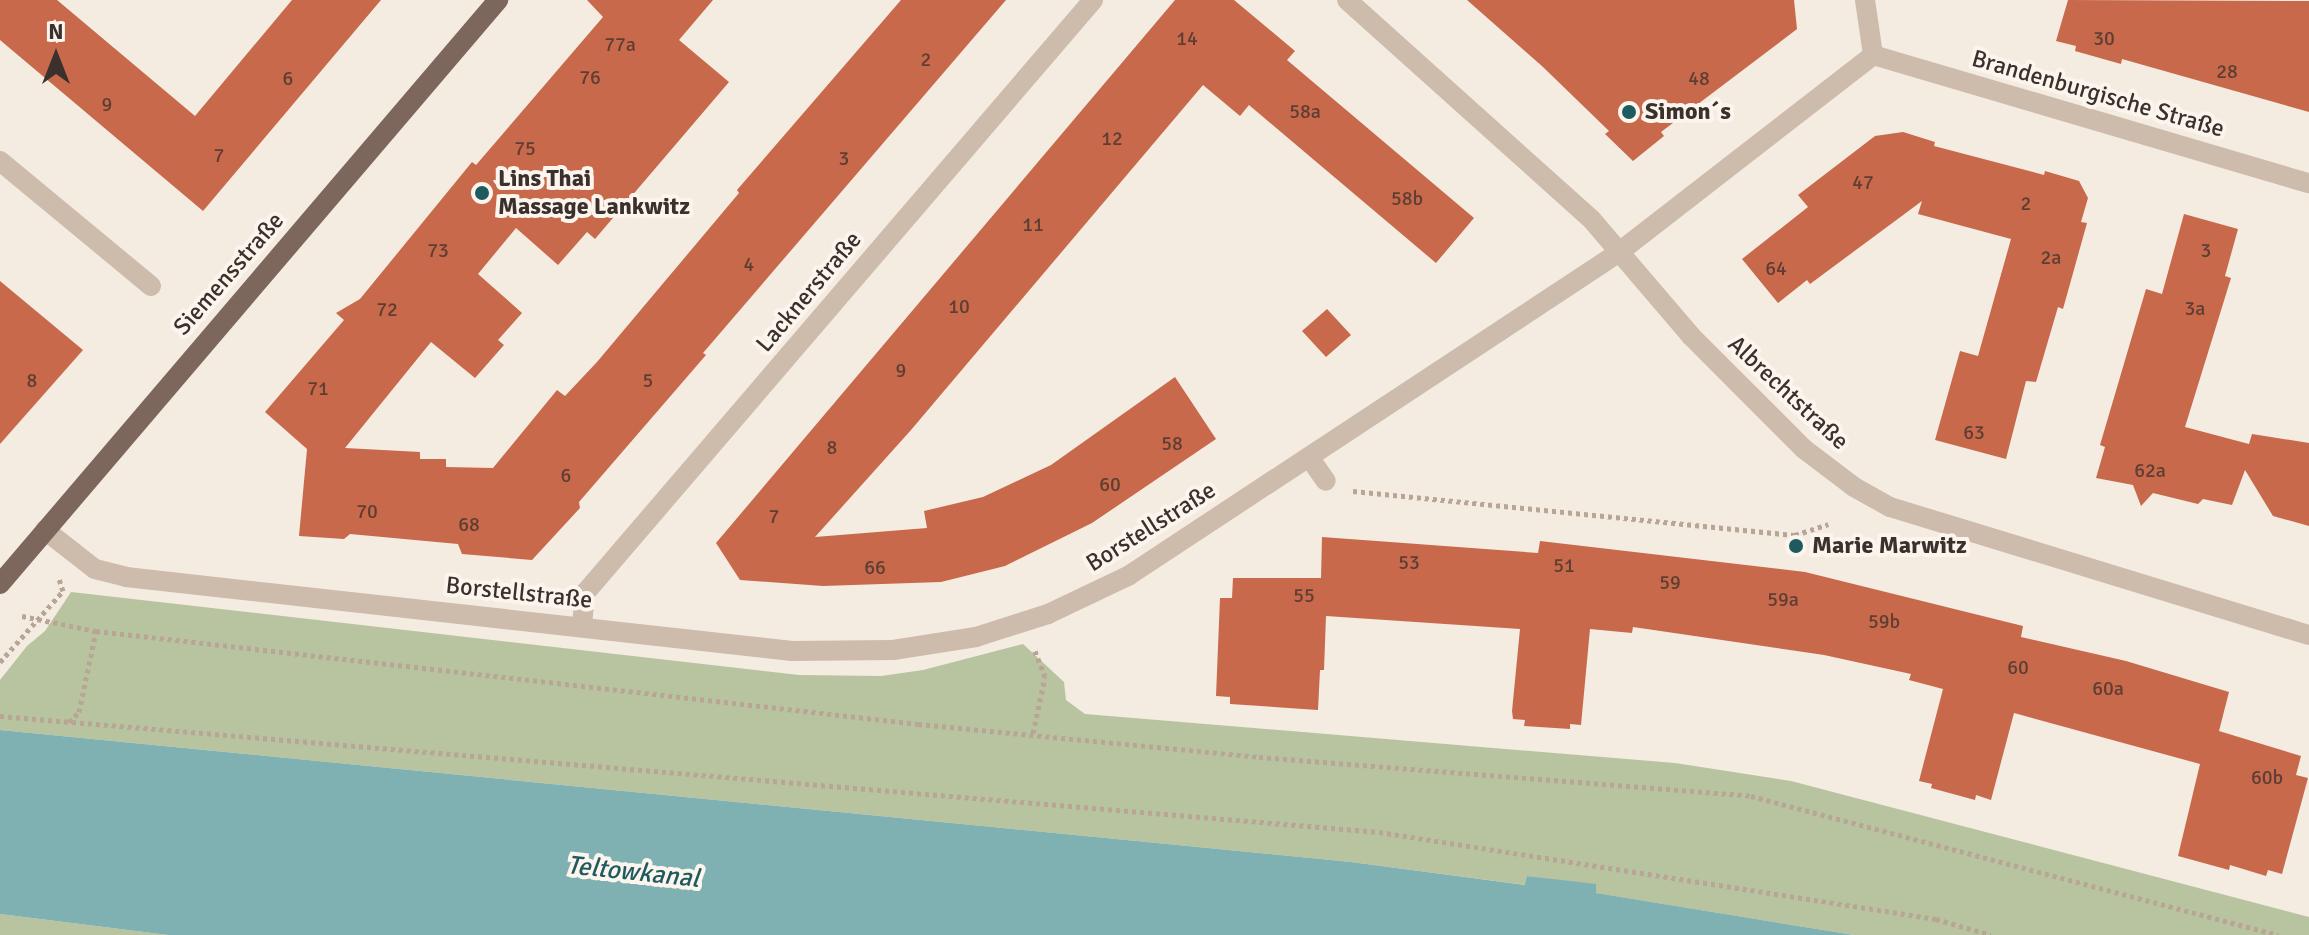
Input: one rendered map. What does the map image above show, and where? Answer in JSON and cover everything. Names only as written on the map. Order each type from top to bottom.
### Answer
[{"type":"main road","name":"Siemensstraße","points":[[0,584],[498,0]]},
{"type":"street","name":"Lacknerstraße","points":[[582,626],[585,593],[1093,0]]},
{"type":"street","name":"Albrechtstraße","points":[[1347,0],[1592,220],[1691,336],[1804,449],[1871,497],[1890,507],[2309,635]]},
{"type":"street","points":[[1865,0],[1873,55]]},
{"type":"street","name":"Borstellstraße","points":[[45,530],[95,569],[126,577],[792,651],[930,647],[1025,623],[1128,576],[1618,253],[1873,55]]},
{"type":"street","name":"Brandenburgische Straße","points":[[1873,55],[2309,183]]},
{"type":"street","points":[[0,161],[151,286]]},
{"type":"street","points":[[1309,457],[1326,481]]},
{"type":"path","points":[[1326,481],[1345,491],[1795,535],[1828,524]]},
{"type":"path","points":[[0,662],[63,591]]},
{"type":"path","points":[[22,616],[96,631],[918,724],[1259,757],[1751,796],[2278,935]]},
{"type":"path","points":[[1025,623],[1045,677],[1033,733]]},
{"type":"path","points":[[69,722],[79,712],[96,631]]},
{"type":"path","points":[[0,716],[1379,832],[1936,919],[1991,935]]},
{"type":"green space","points":[[71,592],[799,675],[881,676],[923,670],[1023,644],[1064,682],[1066,700],[1085,714],[1675,763],[1791,781],[2309,917],[2309,935],[1854,935],[1595,893],[1596,885],[1527,876],[1526,885],[1351,862],[0,730],[0,680],[27,646],[45,631]]},
{"type":"green space","points":[[0,914],[168,935],[0,935]]},
{"type":"water","name":"Teltowkanal","points":[[0,730],[1351,862],[1525,885],[1527,876],[1596,884],[1596,893],[1854,935],[168,935],[0,914]]},
{"type":"building","points":[[0,0],[57,0],[195,116],[292,0],[381,0],[203,211],[0,40]]},
{"type":"building","points":[[587,0],[713,0],[679,40],[729,82],[595,239],[587,232],[558,265],[516,228],[478,274],[522,313],[498,340],[504,345],[475,378],[431,342],[345,448],[420,452],[420,459],[446,459],[446,467],[493,468],[557,390],[565,396],[597,362],[739,193],[737,190],[901,0],[1006,0],[703,353],[706,355],[579,502],[580,508],[532,560],[462,554],[458,544],[350,534],[344,539],[299,536],[307,449],[265,412],[344,320],[336,313],[360,299],[472,162],[476,165],[603,17]]},
{"type":"building","points":[[1175,0],[1234,0],[1295,51],[1287,60],[1474,218],[1436,263],[1249,105],[1240,116],[1203,85],[911,430],[815,537],[927,528],[924,511],[983,497],[1051,465],[1175,377],[1216,439],[1092,523],[1005,566],[941,582],[823,586],[740,580],[716,543]]},
{"type":"building","points":[[1467,0],[1794,0],[1797,29],[1661,132],[1664,136],[1633,161],[1605,134],[1609,131]]},
{"type":"building","points":[[2068,0],[2309,1],[2309,112],[2122,59],[2121,64],[2075,51],[2076,46],[2056,41]]},
{"type":"building","points":[[1903,132],[1935,142],[1934,146],[2079,181],[2088,198],[2081,222],[2087,223],[2063,309],[2058,307],[2036,382],[2026,381],[2006,459],[1935,440],[1960,351],[1978,356],[2011,239],[1918,214],[1922,201],[1810,284],[1807,280],[1778,303],[1742,259],[1808,207],[1798,195],[1875,136]]},
{"type":"building","points":[[2184,214],[2238,229],[2225,276],[2231,278],[2185,427],[2249,444],[2252,434],[2309,443],[2309,526],[2273,516],[2245,470],[2232,505],[2203,499],[2198,504],[2153,493],[2141,506],[2133,485],[2096,478],[2105,447],[2100,445],[2146,289],[2162,294]]},
{"type":"building","points":[[0,281],[83,350],[0,444]]},
{"type":"building","points":[[1327,309],[1351,335],[1326,357],[1302,331]]},
{"type":"building","points":[[1322,537],[1538,553],[1540,541],[1805,572],[2023,626],[2021,637],[2126,661],[2229,692],[2219,731],[2301,756],[2296,775],[2308,778],[2282,874],[2268,870],[2266,876],[2230,865],[2229,870],[2178,856],[2200,764],[2014,713],[1991,800],[1976,795],[1975,800],[1931,788],[1932,784],[1919,781],[1943,689],[1909,680],[1911,674],[1824,655],[1633,627],[1632,633],[1590,629],[1581,725],[1570,724],[1570,729],[1524,726],[1525,720],[1513,719],[1512,711],[1520,629],[1326,616],[1324,670],[1320,670],[1318,710],[1230,704],[1230,697],[1216,696],[1220,598],[1232,598],[1233,578],[1321,578]]},
{"type":"place","name":"Simon´s","points":[[1629,112]]},
{"type":"place","name":"Lins Thai Massage Lankwitz","points":[[482,193]]},
{"type":"place","name":"Marie Marwitz","points":[[1796,546]]}]
